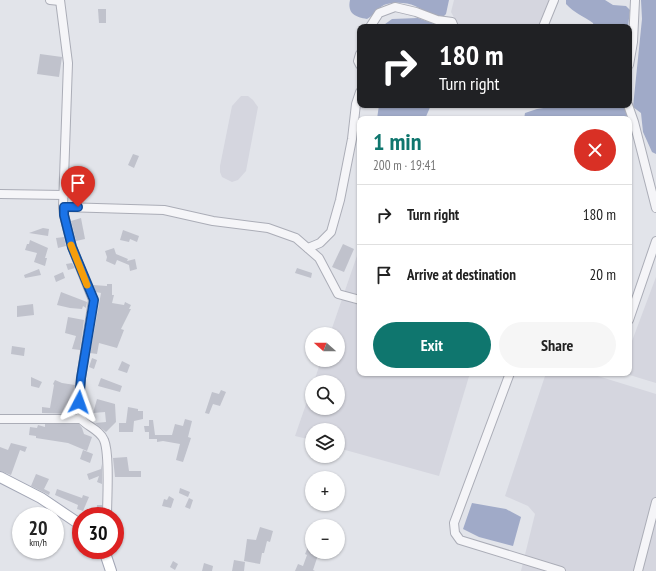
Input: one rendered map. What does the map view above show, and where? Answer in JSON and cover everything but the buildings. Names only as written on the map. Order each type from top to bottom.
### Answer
[{"type":"main road","points":[[0,477],[41,498],[72,519]]},
{"type":"main road","points":[[107,559],[111,571]]},
{"type":"street","points":[[50,0],[60,1],[68,63],[64,215],[72,247],[94,300],[81,378],[79,402],[82,419]]},
{"type":"street","points":[[545,24],[554,0]]},
{"type":"street","points":[[632,48],[635,0]]},
{"type":"street","points":[[372,24],[379,13],[396,7],[416,12],[437,20],[452,22],[453,24]]},
{"type":"street","points":[[308,248],[320,243],[331,232],[342,192],[352,139],[357,101]]},
{"type":"street","points":[[632,116],[656,208]]},
{"type":"street","points":[[0,194],[64,196]]},
{"type":"street","points":[[64,207],[164,210],[213,221],[268,228],[296,238],[319,258],[338,294],[357,299]]},
{"type":"street","points":[[632,311],[656,241]]},
{"type":"street","points":[[509,376],[454,523],[455,533],[460,540],[560,571]]},
{"type":"street","points":[[0,419],[82,419],[99,433],[104,440],[107,463],[107,507]]},
{"type":"street","points":[[638,571],[656,502]]},
{"type":"shaded area","points":[[454,0],[550,0],[541,24],[457,24],[451,12]]},
{"type":"shaded area","points":[[241,96],[248,96],[258,107],[246,171],[238,180],[232,182],[222,177],[220,166],[232,106]]},
{"type":"shaded area","points":[[357,256],[357,376],[469,376],[439,476],[345,450],[345,423],[305,423],[305,438],[295,436],[305,407],[305,415],[345,415],[345,375],[316,375],[319,367],[345,367],[345,327],[332,327]]},
{"type":"shaded area","points":[[656,277],[656,383],[632,376],[632,341]]},
{"type":"shaded area","points":[[545,376],[598,376],[656,394],[656,571],[521,571],[535,514],[528,506],[505,496]]},
{"type":"water","points":[[350,0],[449,0],[446,14],[444,16],[432,15],[405,3],[390,3],[384,5],[367,19],[356,16],[351,12],[349,5]]},
{"type":"water","points":[[566,0],[605,0],[613,5],[626,6],[630,10],[628,24],[593,24],[566,4]]},
{"type":"water","points":[[641,0],[656,0],[656,154],[652,152],[643,132],[641,113],[633,107],[642,19]]},
{"type":"water","points":[[418,18],[435,24],[385,24],[392,19]]},
{"type":"water","points":[[379,108],[430,108],[426,116],[377,116]]},
{"type":"water","points":[[625,108],[627,116],[524,116],[525,113],[537,109]]},
{"type":"water","points":[[472,503],[506,509],[521,517],[513,546],[479,537],[463,529]]},
{"type":"slow traffic","points":[[71,245],[79,261],[82,274],[87,285]]},
{"type":"route","points":[[78,207],[64,207],[66,228],[74,253],[79,261],[82,274],[94,300],[89,323],[79,402]]}]
